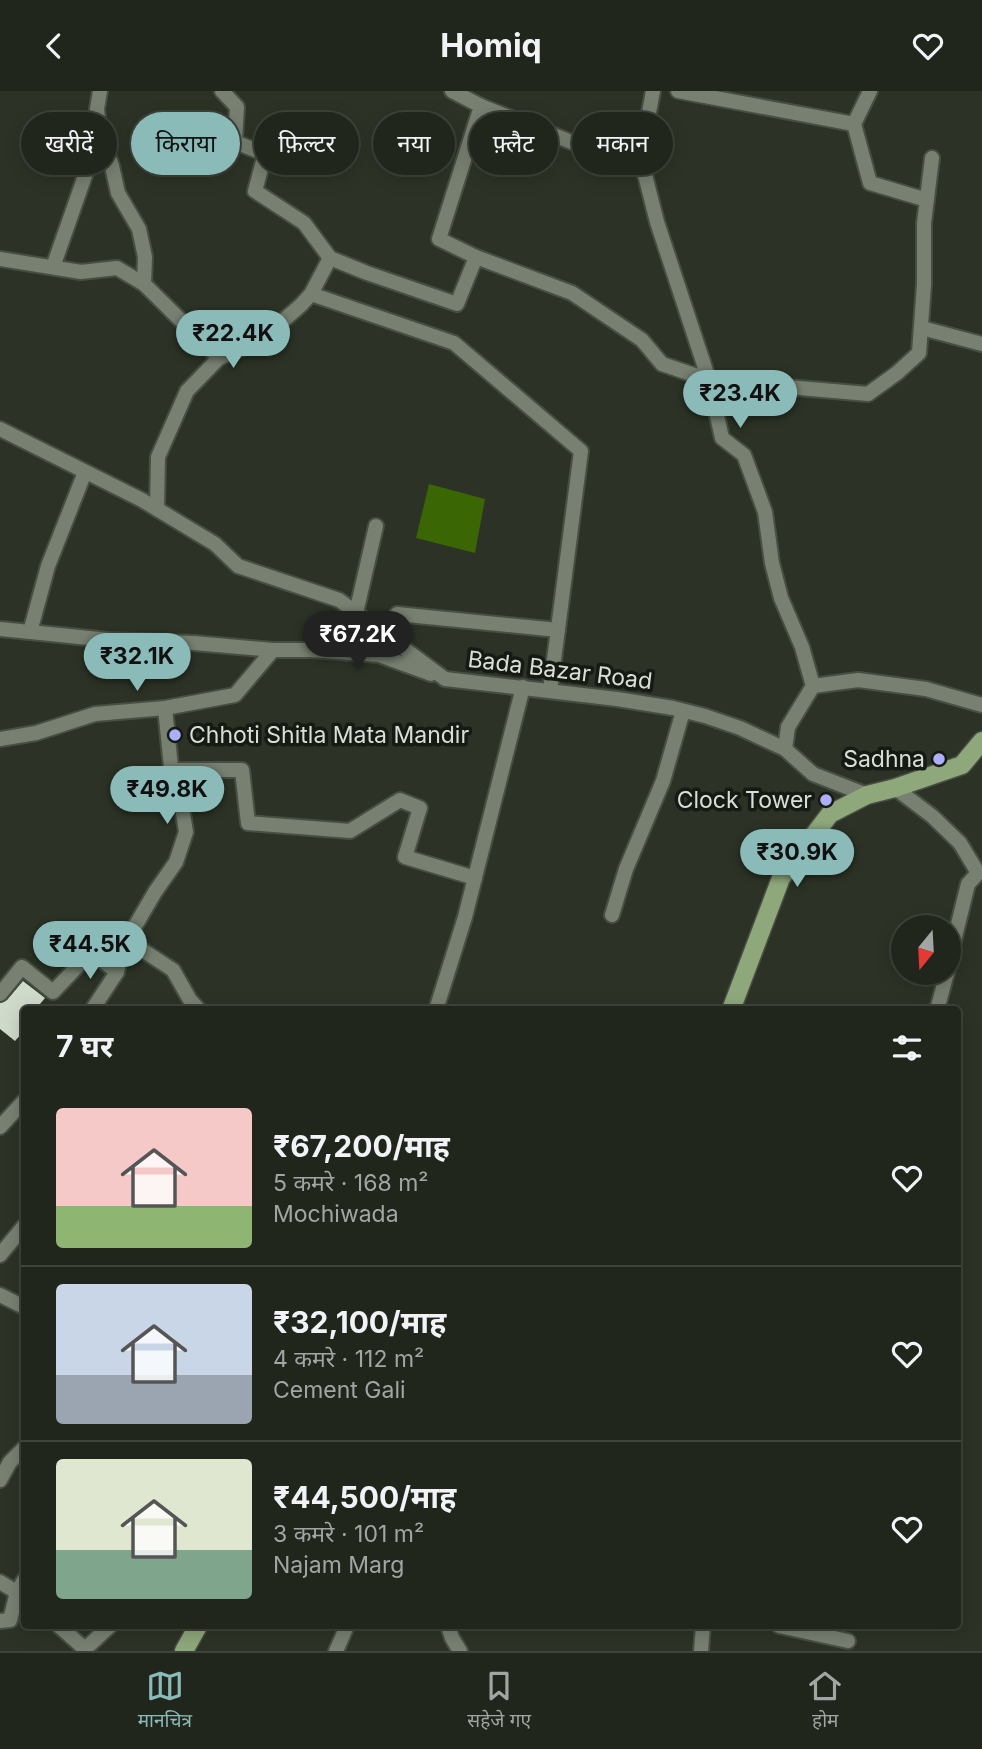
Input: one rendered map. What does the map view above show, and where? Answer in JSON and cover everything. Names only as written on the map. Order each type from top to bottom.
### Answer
[{"type":"main road","points":[[733,1006],[781,878],[830,814],[867,795],[962,765],[982,740]]},
{"type":"main road","points":[[184,1651],[196,1629]]},
{"type":"street","points":[[97,112],[100,91]]},
{"type":"street","points":[[222,91],[237,107],[235,142],[265,155],[255,191],[304,223],[330,258],[457,304],[476,257]]},
{"type":"street","points":[[452,91],[481,106],[572,142]]},
{"type":"street","points":[[649,112],[653,91]]},
{"type":"street","points":[[678,91],[854,124]]},
{"type":"street","points":[[870,91],[854,124],[870,183],[927,200]]},
{"type":"street","points":[[481,106],[439,239],[476,257],[572,293],[642,339],[662,364],[709,380],[868,394],[919,353],[925,284],[923,223],[932,158]]},
{"type":"street","points":[[52,267],[85,175]]},
{"type":"street","points":[[114,175],[118,193],[139,229],[145,257],[144,284]]},
{"type":"street","points":[[645,175],[657,222],[709,380],[722,438],[744,455],[765,512],[780,598],[802,647],[813,686],[788,727],[785,749]]},
{"type":"street","points":[[157,509],[158,457],[187,391],[219,358],[261,340],[302,305],[311,294],[330,258]]},
{"type":"street","points":[[0,259],[81,272],[117,268],[144,284],[219,358]]},
{"type":"street","points":[[311,294],[454,343],[581,451],[550,691]]},
{"type":"street","points":[[922,328],[982,344]]},
{"type":"street","name":"Bada Bazar Road","points":[[0,429],[157,509],[215,544],[238,566],[339,600],[445,679],[617,699],[683,711],[740,728],[785,749],[813,774],[867,795]]},
{"type":"street","points":[[30,632],[48,566],[85,472]]},
{"type":"street","points":[[348,653],[376,526]]},
{"type":"street","points":[[397,614],[558,630]]},
{"type":"street","points":[[0,629],[109,640],[379,655],[445,679]]},
{"type":"street","points":[[0,739],[36,733],[95,714],[165,708],[234,695],[273,650]]},
{"type":"street","points":[[813,686],[858,680],[926,689],[982,705]]},
{"type":"street","points":[[437,1006],[465,917],[523,687]]},
{"type":"street","points":[[165,708],[171,768],[242,770],[248,823],[350,831],[400,800],[420,808],[404,857],[475,878]]},
{"type":"street","points":[[612,915],[626,869],[663,781],[683,711]]},
{"type":"street","points":[[95,1006],[117,972],[125,943],[176,862],[186,832],[176,770]]},
{"type":"street","points":[[895,788],[932,815],[960,843],[978,873],[961,927]]},
{"type":"street","points":[[125,943],[173,970],[195,1006]]},
{"type":"street","points":[[0,994],[22,967],[53,992],[91,953],[117,972]]},
{"type":"street","points":[[938,1006],[944,985]]},
{"type":"street","points":[[0,1127],[21,1104]]},
{"type":"street","points":[[0,1255],[21,1230]]},
{"type":"street","points":[[0,1295],[21,1306]]},
{"type":"street","points":[[0,1480],[5,1459],[21,1450]]},
{"type":"street","points":[[0,1582],[21,1590]]},
{"type":"street","points":[[0,1621],[10,1620],[21,1592]]},
{"type":"street","points":[[67,1629],[84,1650],[107,1629]]},
{"type":"street","points":[[336,1651],[346,1629]]},
{"type":"street","points":[[448,1629],[460,1651]]},
{"type":"street","points":[[701,1651],[703,1629]]},
{"type":"street","points":[[793,1629],[848,1641]]},
{"type":"shaded area","points":[[429,484],[485,499],[475,553],[416,538]]},
{"type":"building","points":[[23,981],[45,998],[38,1006],[21,1006],[21,1034],[15,1041],[0,1029],[0,1003],[7,1000]]},
{"type":"place","name":"Chhoti Shitla Mata Mandir","points":[[175,735]]},
{"type":"place","name":"Sadhna","points":[[939,759]]},
{"type":"place","name":"Clock Tower","points":[[826,800]]}]
